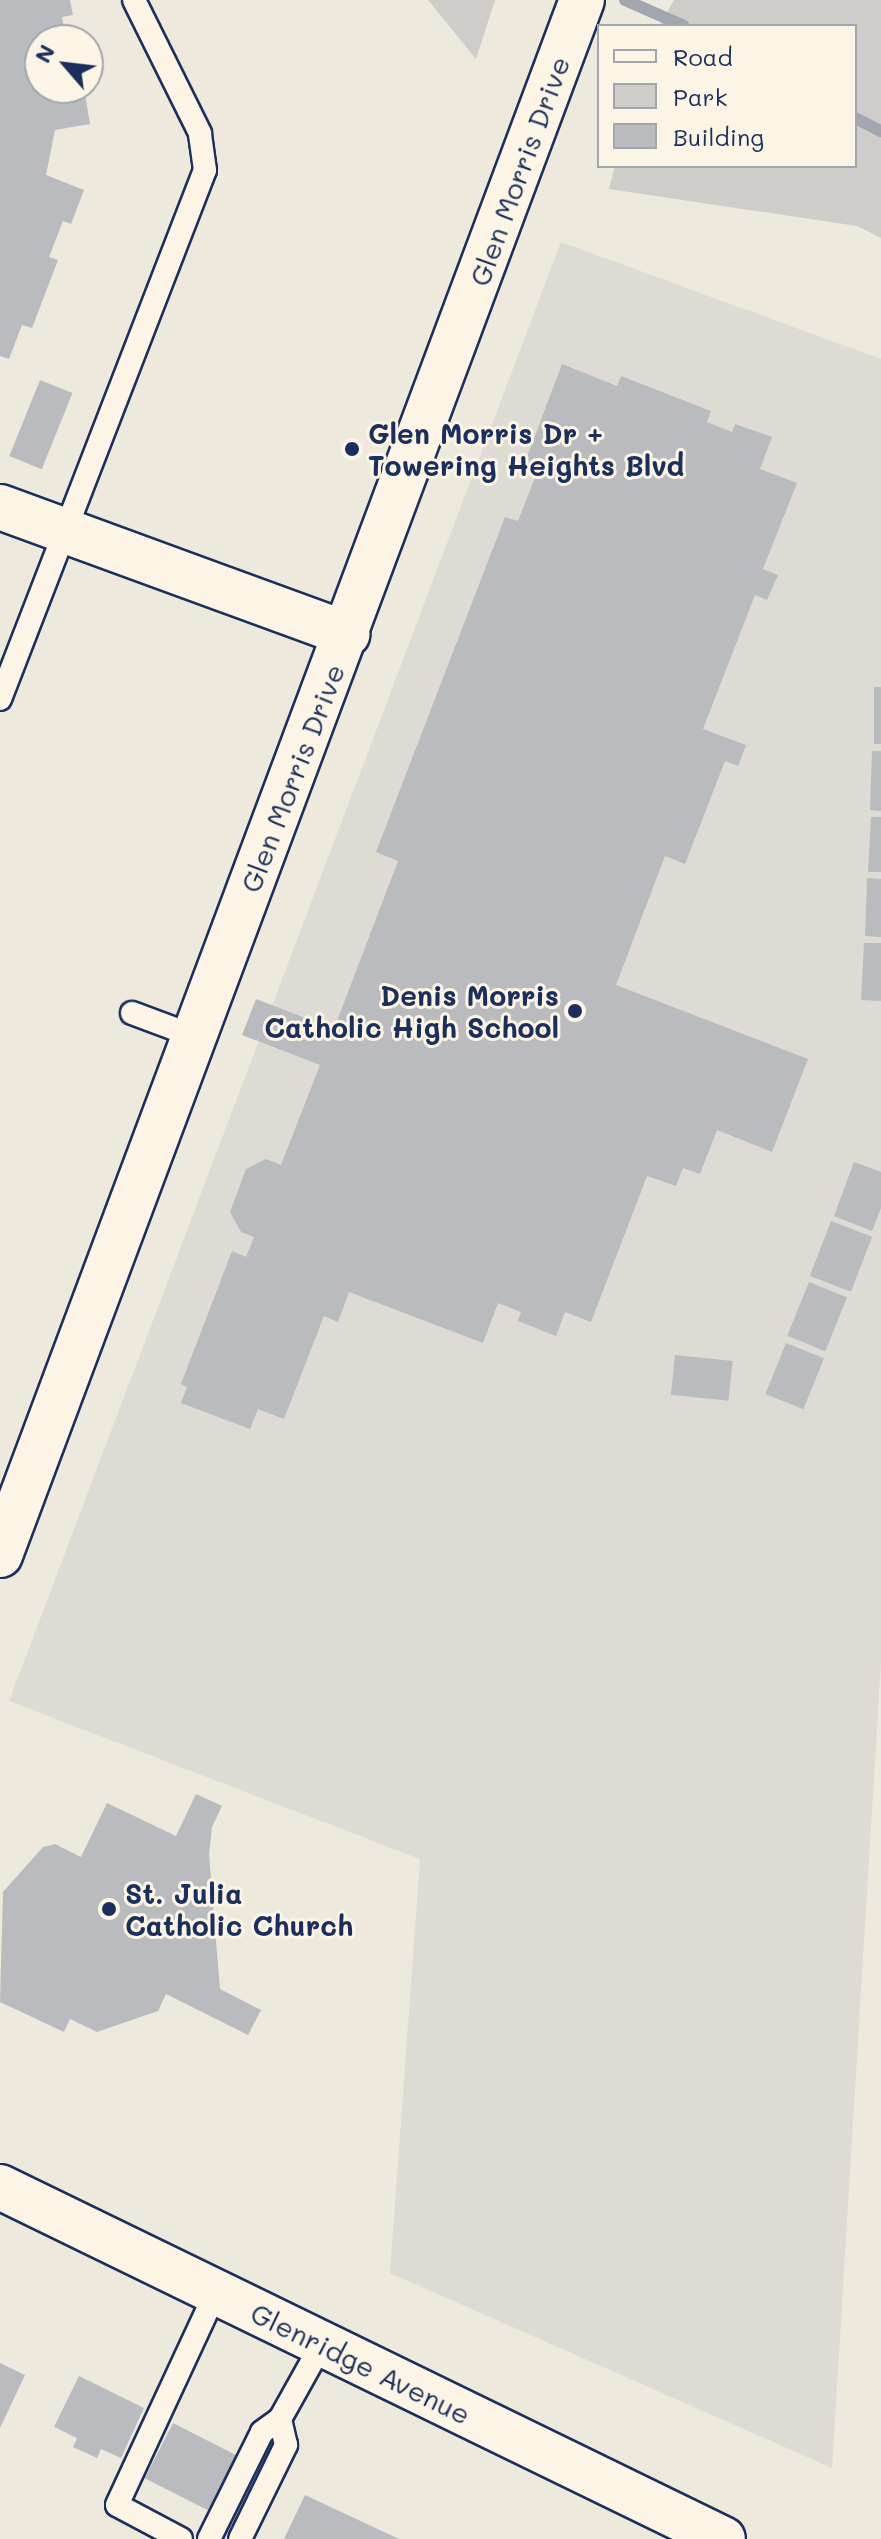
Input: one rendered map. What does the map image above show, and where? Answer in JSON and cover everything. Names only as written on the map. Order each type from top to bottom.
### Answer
[{"type":"street","name":"Glen Morris Drive","points":[[0,1555],[582,0]]},
{"type":"street","points":[[0,507],[347,634]]},
{"type":"street","name":"Glenridge Avenue","points":[[0,2187],[723,2539]]},
{"type":"lane","points":[[0,699],[11,636],[64,530],[205,170],[200,133],[134,0]]},
{"type":"lane","points":[[132,1013],[194,1036]]},
{"type":"lane","points":[[181,2539],[117,2505],[216,2292]]},
{"type":"lane","points":[[209,2539],[262,2432],[280,2419],[322,2344]]},
{"type":"lane","points":[[240,2539],[286,2445],[280,2419]]},
{"type":"shaded area","name":"Denis Morris Catholic High School","points":[[561,242],[881,359],[881,1663],[832,2468],[390,2273],[420,1859],[9,1701]]},
{"type":"green space","points":[[428,0],[495,0],[476,59]]},
{"type":"green space","points":[[674,0],[881,0],[881,238],[857,226],[609,189],[614,168],[857,168],[857,24],[660,24]]},
{"type":"building","points":[[0,0],[70,0],[73,15],[62,17],[63,24],[24,24],[24,104],[87,104],[90,124],[55,130],[46,175],[84,190],[71,224],[63,221],[49,257],[58,260],[32,328],[22,325],[9,359],[0,356]]},
{"type":"building","points":[[562,364],[617,386],[621,376],[711,411],[707,422],[732,432],[735,424],[772,437],[760,469],[797,483],[763,569],[778,575],[767,600],[755,595],[703,729],[746,745],[738,766],[725,761],[685,864],[665,856],[616,985],[808,1059],[772,1152],[717,1130],[700,1174],[683,1168],[676,1186],[647,1176],[591,1322],[565,1312],[556,1336],[518,1321],[521,1312],[498,1303],[483,1343],[349,1292],[338,1322],[324,1316],[284,1419],[258,1409],[250,1429],[181,1403],[187,1387],[181,1384],[232,1251],[246,1257],[254,1237],[241,1232],[230,1212],[246,1169],[266,1159],[281,1165],[320,1065],[242,1035],[256,999],[334,1029],[398,861],[376,852],[505,517],[518,521],[538,470],[524,465]]},
{"type":"building","points":[[40,380],[72,393],[42,469],[9,456]]},
{"type":"building","points":[[874,687],[881,687],[881,744],[874,744]]},
{"type":"building","points":[[872,751],[881,751],[881,811],[870,810]]},
{"type":"building","points":[[871,817],[881,817],[881,872],[868,872]]},
{"type":"building","points":[[867,878],[881,879],[881,937],[865,936]]},
{"type":"building","points":[[864,943],[881,943],[881,1001],[861,1000]]},
{"type":"building","points":[[854,1162],[881,1172],[881,1208],[872,1231],[834,1216]]},
{"type":"building","points":[[831,1221],[872,1237],[851,1292],[810,1276]]},
{"type":"building","points":[[809,1282],[847,1297],[825,1351],[787,1336]]},
{"type":"building","points":[[786,1343],[824,1358],[803,1409],[765,1394]]},
{"type":"building","points":[[675,1355],[733,1361],[729,1401],[671,1395]]},
{"type":"building","name":"St. Julia Catholic Church","points":[[196,1794],[222,1806],[212,1827],[209,1855],[220,1989],[261,2010],[248,2035],[166,1994],[158,2011],[97,2032],[70,2019],[64,2032],[0,2002],[3,1892],[43,1847],[55,1844],[81,1857],[107,1803],[176,1836]]},
{"type":"building","points":[[0,2363],[25,2375],[0,2428]]},
{"type":"building","points":[[79,2376],[144,2408],[121,2458],[101,2449],[97,2458],[73,2447],[77,2438],[54,2427]]},
{"type":"building","points":[[173,2423],[243,2459],[215,2514],[145,2478]]},
{"type":"building","points":[[305,2495],[399,2539],[284,2539]]},
{"type":"waterway","points":[[625,0],[679,24]]},
{"type":"waterway","points":[[857,119],[881,131]]},
{"type":"place","name":"Glen Morris Dr + Towering Heights Blvd","points":[[352,449]]},
{"type":"place","name":"Denis Morris Catholic High School","points":[[575,1011]]},
{"type":"place","name":"St. Julia Catholic Church","points":[[109,1909]]}]
